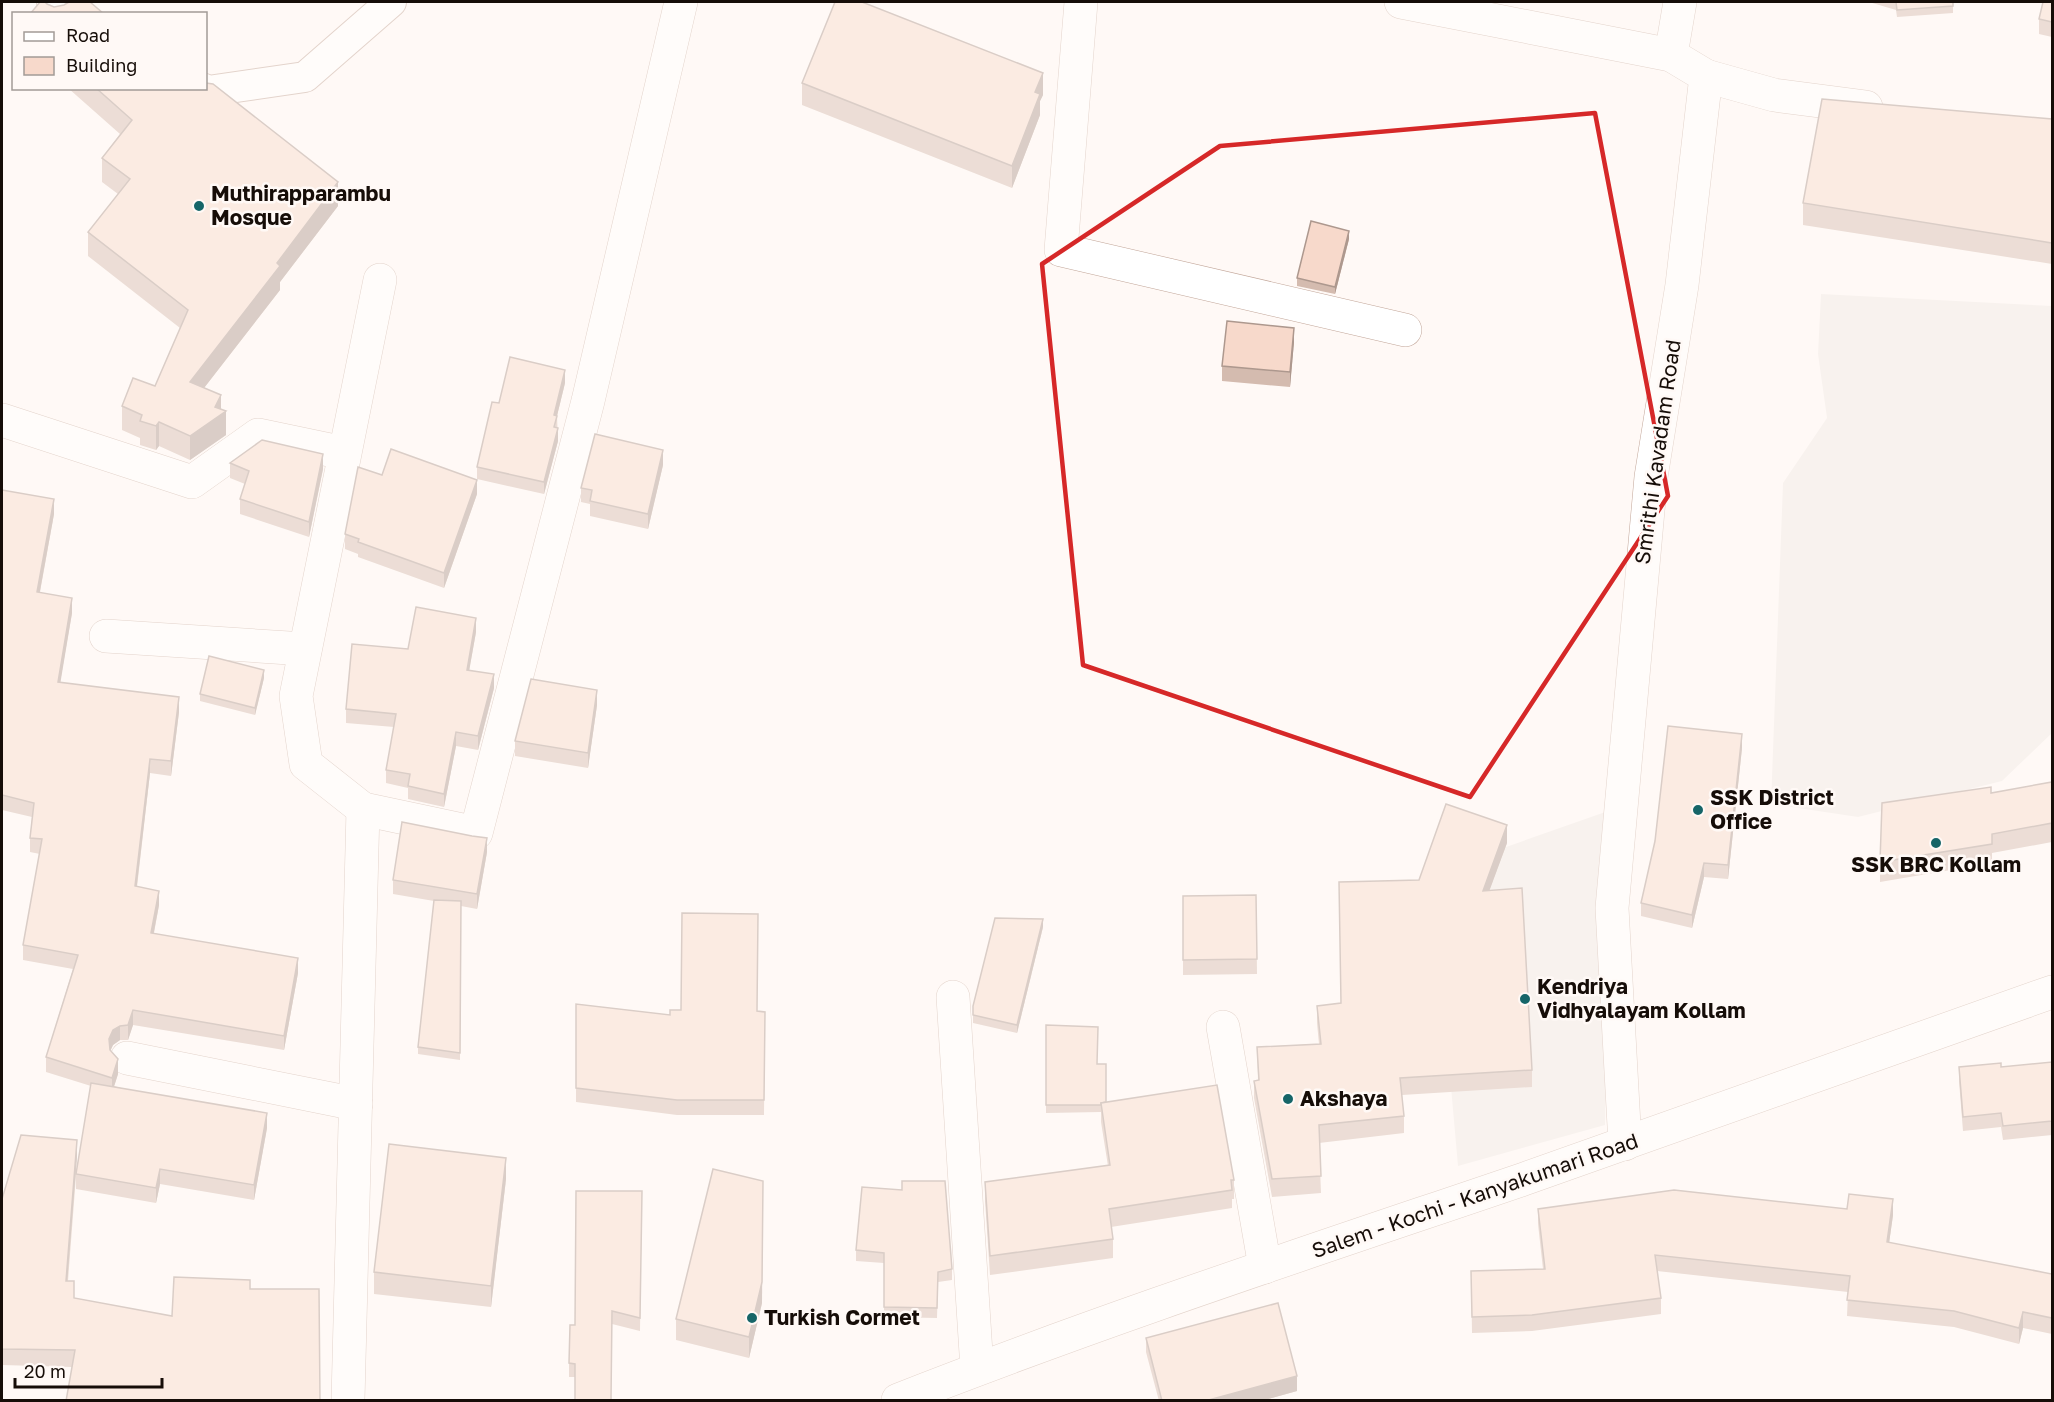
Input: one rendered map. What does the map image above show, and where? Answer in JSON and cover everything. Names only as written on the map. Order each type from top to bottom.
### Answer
[{"type":"street","points":[[380,280],[296,696],[306,764],[363,809],[476,833],[588,401],[681,2]]},
{"type":"street","points":[[1081,2],[1061,250],[1405,330]]},
{"type":"street","points":[[1401,2],[1671,55],[1706,76],[1774,95],[1891,109]]},
{"type":"street","points":[[1671,55],[1680,2]]},
{"type":"street","name":"Smrithi Kavadam Road","points":[[1625,1144],[1612,908],[1651,477],[1682,285],[1706,76]]},
{"type":"street","points":[[2,420],[192,482],[258,435],[344,453]]},
{"type":"street","points":[[106,636],[305,649]]},
{"type":"street","points":[[348,1401],[363,809]]},
{"type":"street","name":"Salem - Kochi - Kanyakumari Road","points":[[898,1401],[977,1369],[1265,1267],[1625,1144],[2052,992]]},
{"type":"street","points":[[954,997],[977,1369]]},
{"type":"street","points":[[1223,1027],[1265,1267]]},
{"type":"street","points":[[127,1058],[356,1104]]},
{"type":"lane","points":[[206,90],[305,76],[391,2]]},
{"type":"highlighted area","points":[[1595,113],[1668,496],[1470,797],[1083,665],[1042,264],[1220,146]]},
{"type":"shaded area","points":[[1821,294],[2052,306],[2052,733],[2002,781],[1858,817],[1771,804],[1783,483],[1827,418],[1818,354]]},
{"type":"shaded area","name":"Kendriya Vidhyalayam Kollam","points":[[1611,810],[1605,1125],[1458,1166],[1432,873]]},
{"type":"building","points":[[40,2],[54,7],[69,2],[90,2],[102,12],[32,12]]},
{"type":"building","points":[[835,2],[862,2],[1043,73],[1035,92],[1040,94],[1012,166],[802,83]]},
{"type":"building","points":[[1896,2],[1953,2],[1953,6],[1897,10]]},
{"type":"building","points":[[2043,2],[2052,2],[2052,22],[2039,19]]},
{"type":"building","points":[[207,83],[213,84],[338,182],[277,263],[280,266],[190,382],[221,395],[215,407],[226,411],[190,436],[159,422],[156,426],[140,421],[142,415],[122,406],[133,378],[155,386],[188,310],[88,232],[130,179],[102,158],[132,120],[98,90],[207,90]]},
{"type":"building","points":[[1822,99],[2052,119],[2052,243],[1803,203]]},
{"type":"building","points":[[1311,221],[1349,231],[1335,287],[1297,278]]},
{"type":"building","points":[[1227,321],[1294,328],[1290,372],[1222,366]]},
{"type":"building","points":[[510,357],[565,370],[554,415],[557,416],[554,427],[558,428],[544,482],[477,467],[492,402],[499,403]]},
{"type":"building","points":[[595,434],[663,450],[648,514],[590,501],[592,490],[581,488]]},
{"type":"building","points":[[262,440],[323,454],[309,522],[240,499],[249,471],[230,463]]},
{"type":"building","points":[[391,449],[477,480],[444,573],[358,542],[359,539],[345,534],[358,467],[382,475]]},
{"type":"building","points":[[2,490],[54,499],[37,592],[72,598],[58,682],[179,697],[171,761],[150,759],[135,886],[159,891],[151,933],[298,958],[284,1036],[133,1010],[128,1025],[113,1030],[109,1039],[110,1050],[118,1059],[112,1078],[46,1057],[78,955],[23,945],[42,839],[30,838],[34,803],[2,795]]},
{"type":"building","points":[[416,607],[476,618],[467,670],[494,674],[478,736],[456,732],[444,794],[408,786],[410,774],[386,770],[396,714],[346,709],[352,644],[408,649]]},
{"type":"building","points":[[209,656],[264,670],[255,708],[200,694]]},
{"type":"building","points":[[531,679],[597,690],[588,753],[515,741]]},
{"type":"building","name":"SSK District Office","points":[[1668,726],[1742,734],[1728,865],[1704,863],[1692,915],[1641,903],[1655,841]]},
{"type":"building","points":[[2052,782],[2052,823],[1992,834],[1992,844],[1880,862],[1882,803],[1991,787],[1991,793]]},
{"type":"building","points":[[1446,804],[1507,825],[1483,891],[1522,888],[1532,1070],[1400,1078],[1404,1116],[1319,1125],[1321,1176],[1272,1179],[1254,1081],[1259,1080],[1257,1047],[1321,1044],[1317,1006],[1341,1003],[1339,882],[1419,880]]},
{"type":"building","points":[[402,822],[487,838],[477,894],[393,880]]},
{"type":"building","points":[[1256,895],[1257,959],[1183,960],[1183,896]]},
{"type":"building","points":[[434,900],[461,901],[460,1053],[418,1047]]},
{"type":"building","points":[[682,913],[758,914],[757,1011],[765,1012],[764,1100],[677,1100],[576,1088],[576,1004],[670,1015],[670,1010],[681,1010]]},
{"type":"building","points":[[995,918],[1043,919],[1017,1025],[973,1015],[973,1006]]},
{"type":"building","points":[[1046,1025],[1098,1027],[1097,1064],[1106,1064],[1106,1102],[1101,1105],[1046,1105]]},
{"type":"building","points":[[2052,1062],[2052,1121],[2003,1126],[2001,1113],[1963,1117],[1959,1067],[2001,1063],[2001,1067]]},
{"type":"building","points":[[91,1083],[267,1113],[254,1185],[160,1169],[156,1188],[76,1174]]},
{"type":"building","points":[[1217,1085],[1234,1180],[1231,1180],[1232,1190],[1109,1209],[1113,1239],[990,1256],[985,1182],[1110,1165],[1101,1103]]},
{"type":"building","points":[[21,1135],[77,1140],[66,1281],[74,1281],[74,1298],[172,1316],[174,1277],[250,1280],[250,1289],[319,1289],[320,1401],[66,1401],[75,1350],[2,1349],[2,1199]]},
{"type":"building","points":[[389,1144],[506,1158],[491,1286],[374,1272]]},
{"type":"building","points":[[713,1169],[763,1181],[762,1282],[749,1337],[676,1319]]},
{"type":"building","points":[[902,1181],[945,1181],[952,1269],[938,1272],[937,1308],[884,1307],[884,1253],[856,1250],[862,1187],[902,1190]]},
{"type":"building","points":[[1674,1190],[1847,1209],[1849,1194],[1893,1199],[1887,1242],[2052,1274],[2052,1318],[2023,1312],[2019,1328],[1954,1311],[1847,1300],[1850,1276],[1655,1255],[1661,1298],[1532,1315],[1472,1317],[1471,1271],[1545,1269],[1538,1209]]},
{"type":"building","points":[[576,1191],[642,1191],[640,1318],[612,1311],[611,1401],[575,1401],[575,1364],[569,1363],[570,1325],[575,1325]]},
{"type":"building","points":[[1278,1303],[1297,1376],[1205,1401],[1162,1401],[1146,1338]]},
{"type":"place","name":"Muthirapparambu Mosque","points":[[199,206]]},
{"type":"place","name":"SSK District Office","points":[[1698,810]]},
{"type":"place","name":"SSK BRC Kollam","points":[[1936,843]]},
{"type":"place","name":"Kendriya Vidhyalayam Kollam","points":[[1525,999]]},
{"type":"place","name":"Akshaya","points":[[1288,1099]]},
{"type":"place","name":"Turkish Cormet","points":[[752,1318]]}]
